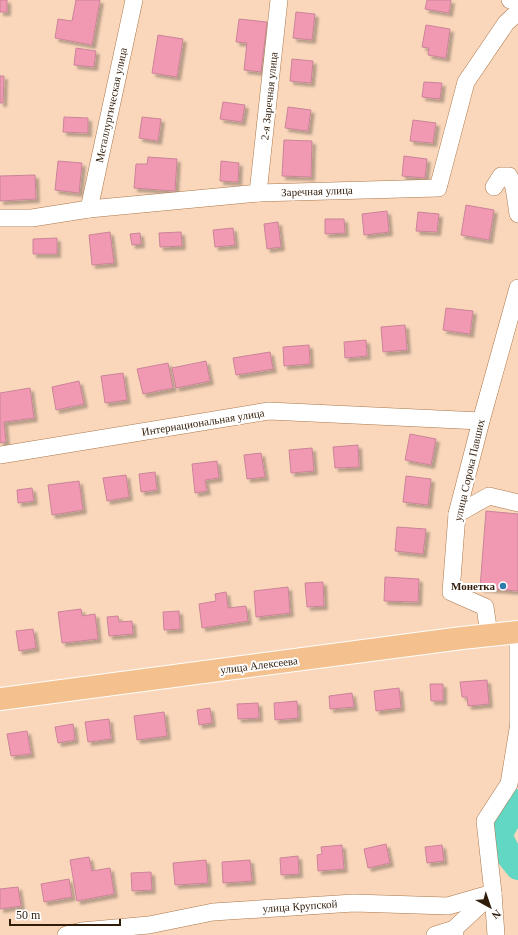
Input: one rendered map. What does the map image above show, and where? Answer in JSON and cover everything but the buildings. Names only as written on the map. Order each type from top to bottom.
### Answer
[{"type":"main road","name":"улица Алексеева","points":[[0,699],[489,634],[517,632]]},
{"type":"street","name":"Металлургическая улица","points":[[89,209],[134,0]]},
{"type":"street","name":"2-я Заречная улица","points":[[258,193],[279,0]]},
{"type":"street","points":[[510,0],[518,2]]},
{"type":"street","name":"Заречная улица","points":[[0,218],[32,218],[89,209],[258,193],[438,188],[466,82],[506,23],[518,12]]},
{"type":"street","points":[[494,187],[500,176],[509,176],[514,188],[518,214]]},
{"type":"street","name":"улица Сорока Павших","points":[[489,634],[485,608],[451,592],[457,514],[518,288]]},
{"type":"street","name":"Интернациональная улица","points":[[0,455],[269,410],[481,421]]},
{"type":"street","points":[[457,514],[490,496],[518,504]]},
{"type":"street","points":[[517,632],[518,724]]},
{"type":"street","points":[[496,935],[485,821],[509,784],[518,729]]},
{"type":"street","points":[[435,935],[455,932],[493,893]]},
{"type":"street","name":"улица Крупской","points":[[66,935],[82,931],[143,930],[213,912],[354,903],[448,906],[493,893]]},
{"type":"waterway","points":[[518,802],[499,835],[510,857],[518,867]]},
{"type":"place","name":"Монетка","points":[[503,586]]}]
